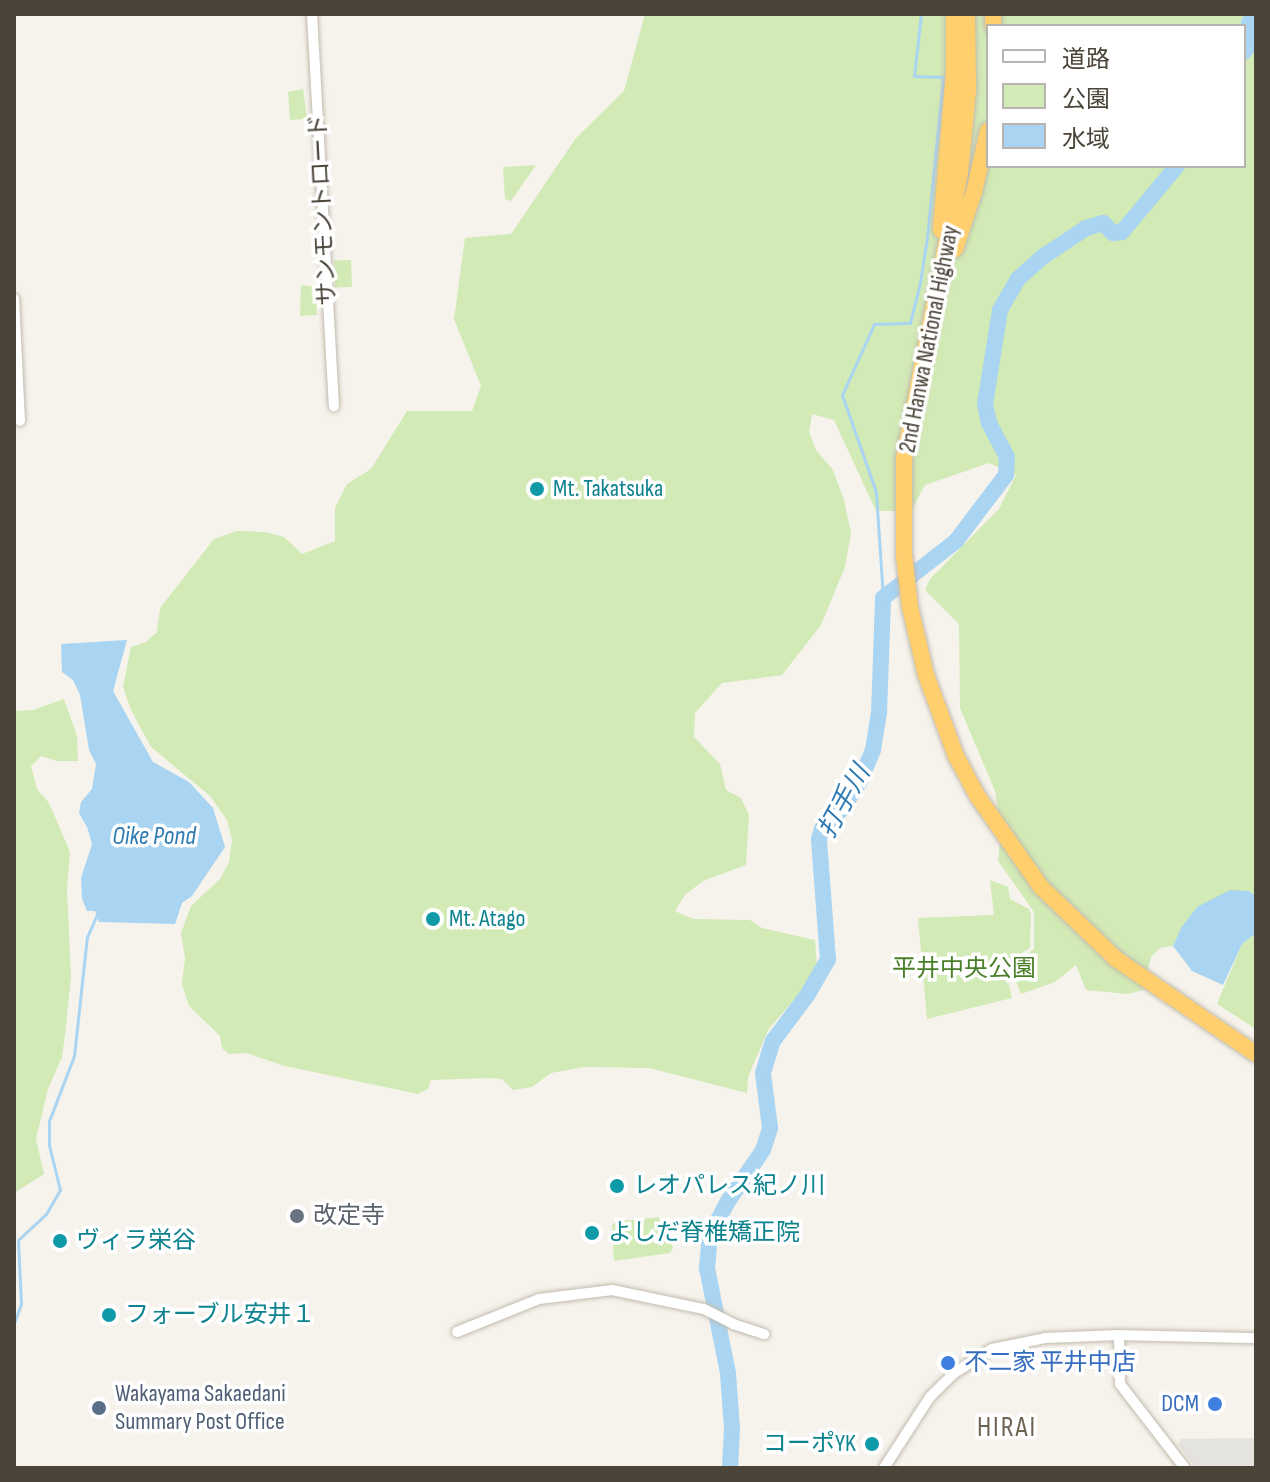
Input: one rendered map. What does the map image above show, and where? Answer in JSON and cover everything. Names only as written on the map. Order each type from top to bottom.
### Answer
[{"type":"highway","points":[[918,382],[943,207],[954,73],[954,14]]},
{"type":"highway","name":"2nd Hanwa National Highway","points":[[967,14],[965,133],[954,215],[904,459],[902,503],[910,607],[926,675],[956,756],[978,797],[1016,855],[1076,925],[1116,959],[1256,1054]]},
{"type":"highway","points":[[932,323],[974,192],[986,140]]},
{"type":"street","name":"サンモントロード","points":[[312,14],[334,406]]},
{"type":"street","points":[[14,299],[20,421]]},
{"type":"street","points":[[457,1332],[539,1299],[612,1290],[646,1295],[711,1312],[731,1323],[764,1334]]},
{"type":"street","points":[[1119,1335],[1120,1384],[1185,1468]]},
{"type":"street","points":[[884,1468],[930,1397],[953,1374],[992,1349],[1045,1338],[1119,1335],[1256,1338]]},
{"type":"green space","points":[[645,14],[1256,14],[1256,896],[1249,891],[1181,928],[1173,946],[1160,948],[1151,957],[1143,990],[1128,994],[1086,990],[1076,965],[1055,982],[1021,994],[1010,966],[1034,949],[1034,912],[998,861],[1001,832],[995,791],[960,708],[959,624],[925,590],[930,579],[999,509],[1016,475],[989,463],[925,485],[911,511],[876,511],[834,420],[812,414],[809,432],[816,450],[833,470],[844,500],[851,533],[845,567],[821,625],[782,675],[722,683],[695,713],[694,737],[720,764],[726,790],[741,798],[749,815],[746,865],[703,881],[685,895],[675,911],[693,919],[750,920],[762,928],[815,940],[817,965],[810,981],[768,1030],[748,1077],[747,1093],[649,1068],[584,1067],[551,1073],[532,1087],[513,1090],[502,1079],[431,1080],[428,1089],[418,1094],[285,1066],[246,1053],[229,1054],[222,1048],[220,1036],[189,1006],[182,984],[185,958],[181,933],[191,906],[220,879],[229,862],[232,840],[227,820],[210,796],[151,747],[131,710],[123,687],[131,647],[146,642],[157,632],[160,608],[214,539],[237,531],[265,532],[284,537],[302,554],[335,541],[335,508],[347,484],[371,469],[407,411],[472,411],[481,386],[454,319],[465,238],[511,234],[576,138],[624,91]]},
{"type":"green space","points":[[303,89],[307,119],[290,120],[288,92]]},
{"type":"green space","points":[[536,165],[511,201],[505,199],[503,167]]},
{"type":"green space","points":[[351,260],[352,287],[335,288],[334,261]]},
{"type":"green space","points":[[301,285],[316,287],[317,315],[300,316]]},
{"type":"green space","points":[[64,699],[77,736],[78,761],[57,761],[41,756],[31,766],[37,789],[49,803],[70,852],[67,890],[71,977],[62,1057],[48,1089],[36,1139],[44,1174],[14,1193],[14,711],[33,710]]},
{"type":"green space","name":"平井中央公園","points":[[990,880],[1008,887],[1010,899],[1029,909],[1031,914],[1030,948],[1004,964],[1012,998],[927,1019],[918,918],[994,915]]},
{"type":"green space","points":[[1256,933],[1256,1029],[1217,1004],[1242,944]]},
{"type":"green space","points":[[663,1217],[673,1248],[670,1253],[614,1261],[612,1225],[617,1221]]},
{"type":"shaded area","points":[[1256,1438],[1256,1468],[1196,1468],[1178,1444],[1181,1439]]},
{"type":"water","name":"Oike Pond","points":[[127,640],[113,691],[153,762],[189,782],[213,808],[225,847],[192,896],[182,903],[175,924],[99,922],[95,911],[87,911],[82,899],[81,878],[92,844],[79,813],[81,802],[92,789],[96,764],[89,750],[80,695],[73,680],[62,672],[61,644]]},
{"type":"water","points":[[1230,890],[1249,891],[1256,896],[1256,933],[1242,944],[1223,985],[1192,971],[1173,946],[1181,928],[1197,907]]},
{"type":"waterway","points":[[883,598],[876,492],[842,395],[874,324],[910,323],[920,283],[943,77],[914,76],[921,14]]},
{"type":"waterway","name":"打手川","points":[[1246,49],[1250,44],[1249,23],[1255,14]]},
{"type":"waterway","name":"打手川","points":[[730,1468],[732,1428],[728,1373],[707,1268],[710,1235],[763,1150],[770,1128],[763,1073],[773,1041],[808,994],[828,960],[819,839],[822,829],[842,809],[859,783],[873,750],[879,714],[883,598],[956,541],[1006,475],[1007,457],[989,423],[985,404],[1000,310],[1018,279],[1041,258],[1086,228],[1103,223],[1113,233],[1122,232],[1175,168]]},
{"type":"waterway","points":[[14,1323],[21,1304],[18,1240],[46,1214],[60,1190],[49,1145],[49,1121],[74,1056],[87,937],[97,915]]},
{"type":"place","name":"Mt. Takatsuka","points":[[537,489]]},
{"type":"place","name":"Mt. Atago","points":[[433,919]]},
{"type":"place","name":"レオパレス紀ノ川","points":[[617,1186]]},
{"type":"place","name":"改定寺","points":[[297,1216]]},
{"type":"place","name":"よしだ脊椎矯正院","points":[[592,1233]]},
{"type":"place","name":"ヴィラ栄谷","points":[[60,1241]]},
{"type":"place","name":"フォーブル安井１","points":[[109,1315]]},
{"type":"place","name":"不二家 平井中店","points":[[948,1363]]},
{"type":"place","name":"DCM","points":[[1215,1404]]},
{"type":"place","name":"Wakayama Sakaedani Summary Post Office","points":[[99,1408]]},
{"type":"place","name":"コーポYK","points":[[872,1444]]},
{"type":"district","name":"HIRAI","points":[[1007,1428]]}]
